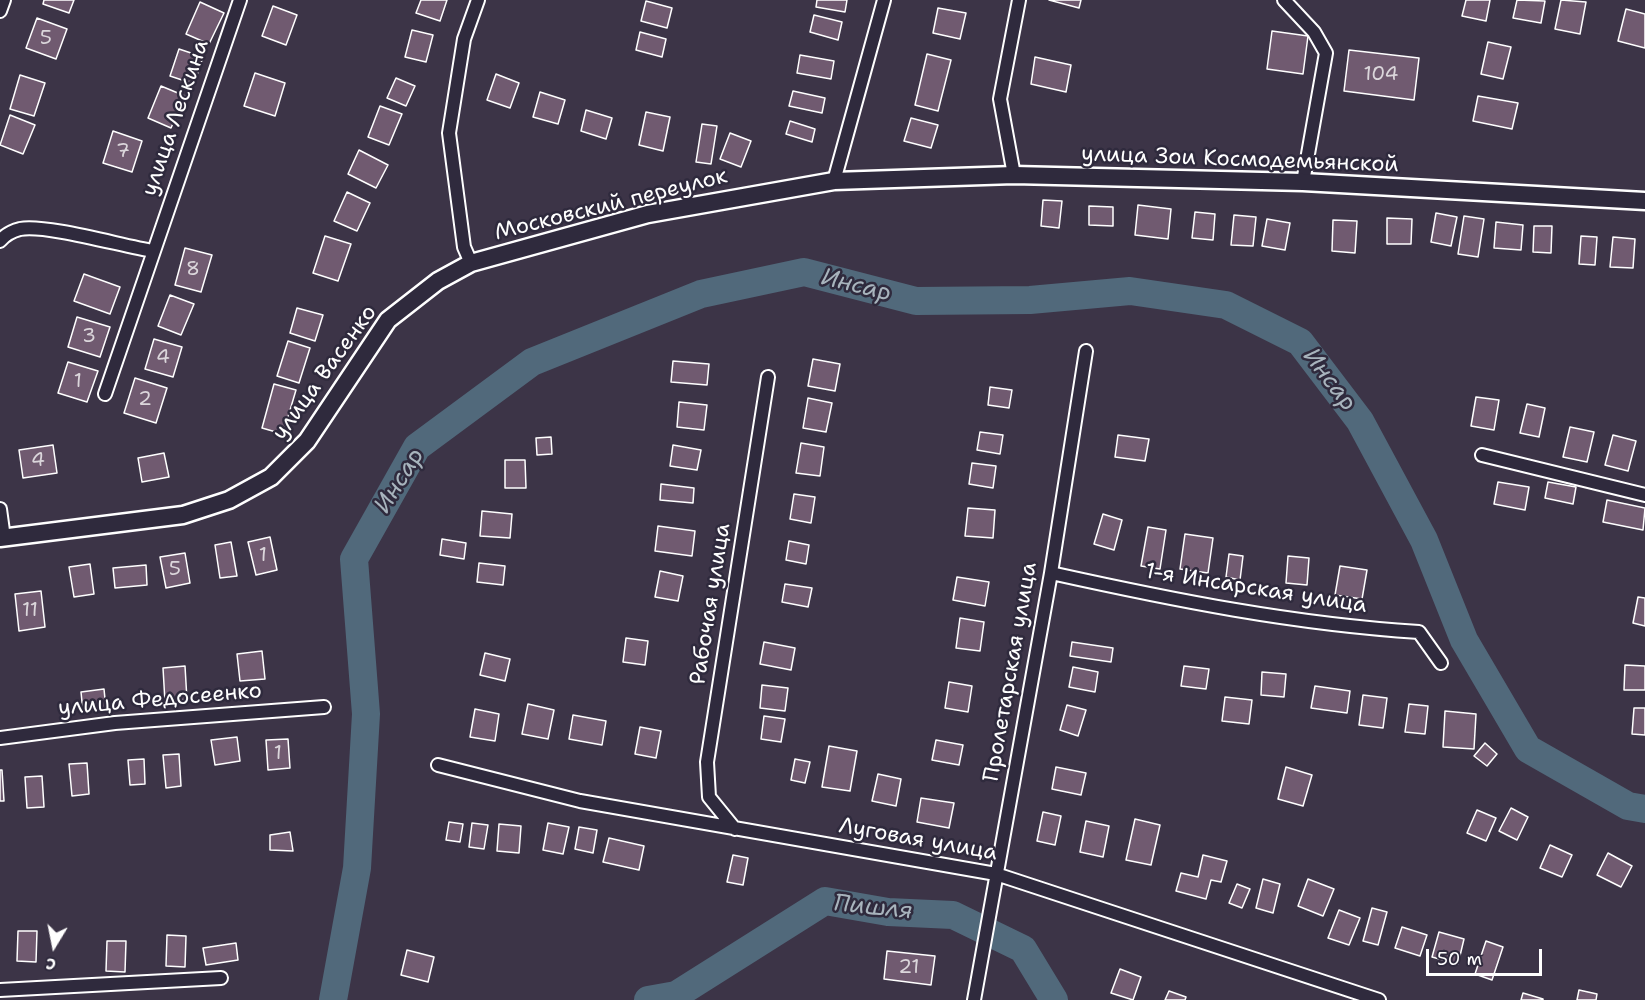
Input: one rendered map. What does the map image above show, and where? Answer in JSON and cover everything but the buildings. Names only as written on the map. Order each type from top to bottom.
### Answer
[{"type":"street","points":[[0,11],[4,0]]},
{"type":"street","name":"улица Лескина","points":[[105,394],[240,0]]},
{"type":"street","points":[[471,263],[464,247],[449,133],[464,39],[478,0]]},
{"type":"street","points":[[834,181],[884,0]]},
{"type":"street","points":[[1014,175],[1000,99],[1019,0]]},
{"type":"street","points":[[1284,0],[1314,32],[1326,53],[1303,182]]},
{"type":"street","name":"улица Зои Космодемьянской","points":[[834,181],[1014,175],[1303,182],[1645,201]]},
{"type":"street","name":"Московский переулок","points":[[471,263],[648,214],[834,181]]},
{"type":"street","points":[[0,241],[6,234],[19,229],[39,229],[153,251]]},
{"type":"street","name":"улица Васенко","points":[[2,538],[183,514],[229,500],[271,477],[308,441],[388,320],[438,281],[471,263]]},
{"type":"street","name":"Пролетарская улица","points":[[974,1000],[1051,573],[1086,351]]},
{"type":"street","name":"Рабочая улица","points":[[735,830],[710,797],[707,762],[768,377]]},
{"type":"street","points":[[1482,455],[1645,495]]},
{"type":"street","points":[[0,509],[2,538]]},
{"type":"street","name":"1-я Инсарская улица","points":[[1051,573],[1263,616],[1338,627],[1419,632],[1441,663]]},
{"type":"street","name":"улица Федосеенко","points":[[0,738],[115,723],[324,707]]},
{"type":"street","name":"Луговая улица","points":[[438,765],[580,801],[996,874],[1379,1000]]},
{"type":"street","points":[[0,990],[221,978]]},
{"type":"waterway","name":"Инсар","points":[[333,1000],[357,868],[366,714],[354,559],[417,447],[532,362],[701,294],[804,272],[916,301],[1030,300],[1130,291],[1226,305],[1300,342],[1360,421],[1424,540],[1464,640],[1528,749],[1628,806],[1645,809]]},
{"type":"waterway","name":"Пишля","points":[[648,1000],[676,995],[825,901],[888,912],[953,915],[1023,949],[1054,1000]]}]
